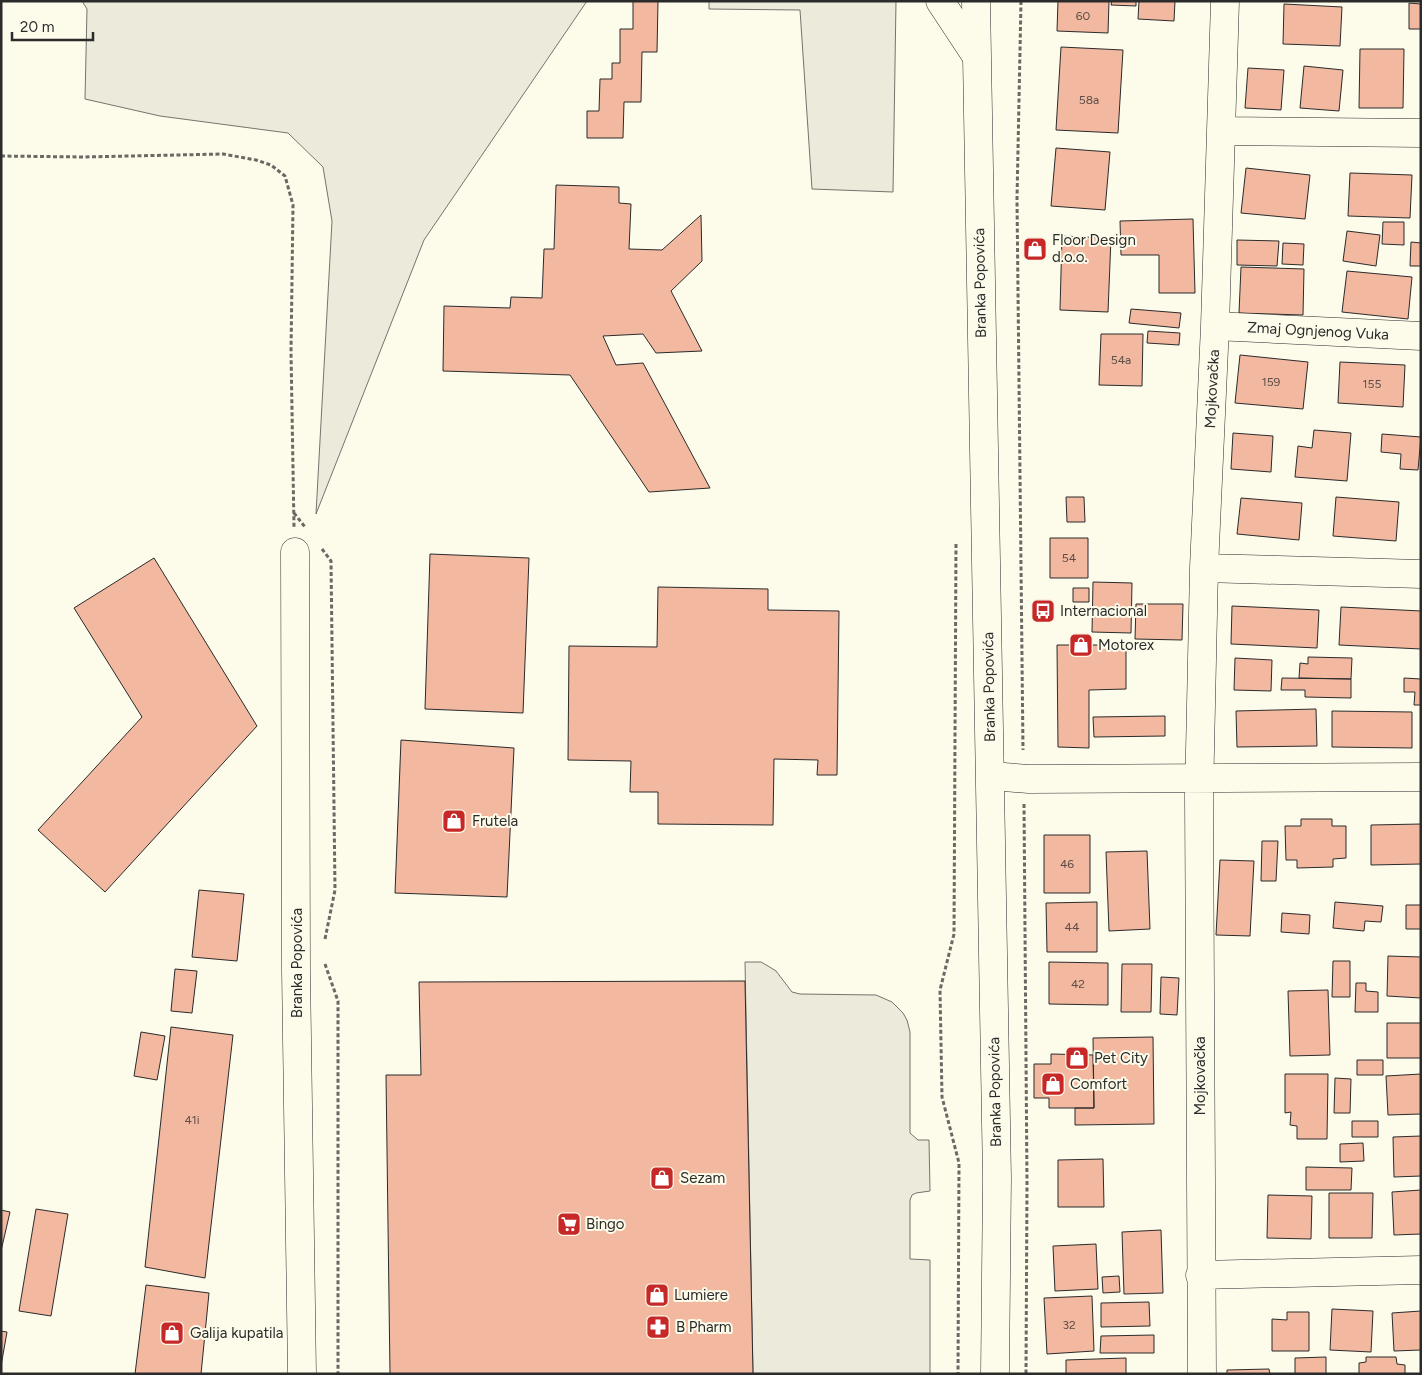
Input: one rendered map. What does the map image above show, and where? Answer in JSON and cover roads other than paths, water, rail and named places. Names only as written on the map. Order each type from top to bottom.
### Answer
[{"type":"street","points":[[940,1],[975,54]]},
{"type":"street","name":"Branka Popovića","points":[[976,1],[975,54],[991,776],[989,821],[997,1178],[995,1374]]},
{"type":"street","name":"Mojkovačka","points":[[1202,1374],[1200,1276],[1200,778],[1204,568],[1216,326],[1225,1]]},
{"type":"street","points":[[1221,131],[1421,133]]},
{"type":"street","name":"Zmaj Ognjenog Vuka","points":[[1216,326],[1421,336]]},
{"type":"street","name":"Branka Popovića","points":[[302,1374],[296,971],[309,544]]},
{"type":"street","points":[[1204,568],[1421,574]]},
{"type":"street","points":[[991,776],[1029,779],[1421,777]]},
{"type":"street","points":[[1200,1276],[1421,1270]]},
{"type":"place","name":"Floor Design d.o.o.","points":[[1035,249]]},
{"type":"place","name":"Internacional","points":[[1043,611]]},
{"type":"place","name":"Motorex","points":[[1081,645]]},
{"type":"place","name":"Frutela","points":[[454,821]]},
{"type":"place","name":"Pet City","points":[[1077,1058]]},
{"type":"place","name":"Comfort","points":[[1053,1084]]},
{"type":"place","name":"Sezam","points":[[662,1178]]},
{"type":"place","name":"Bingo","points":[[569,1224]]},
{"type":"place","name":"Lumiere","points":[[657,1295]]},
{"type":"place","name":"B Pharm","points":[[658,1327]]},
{"type":"place","name":"Galija kupatila","points":[[172,1333]]}]
